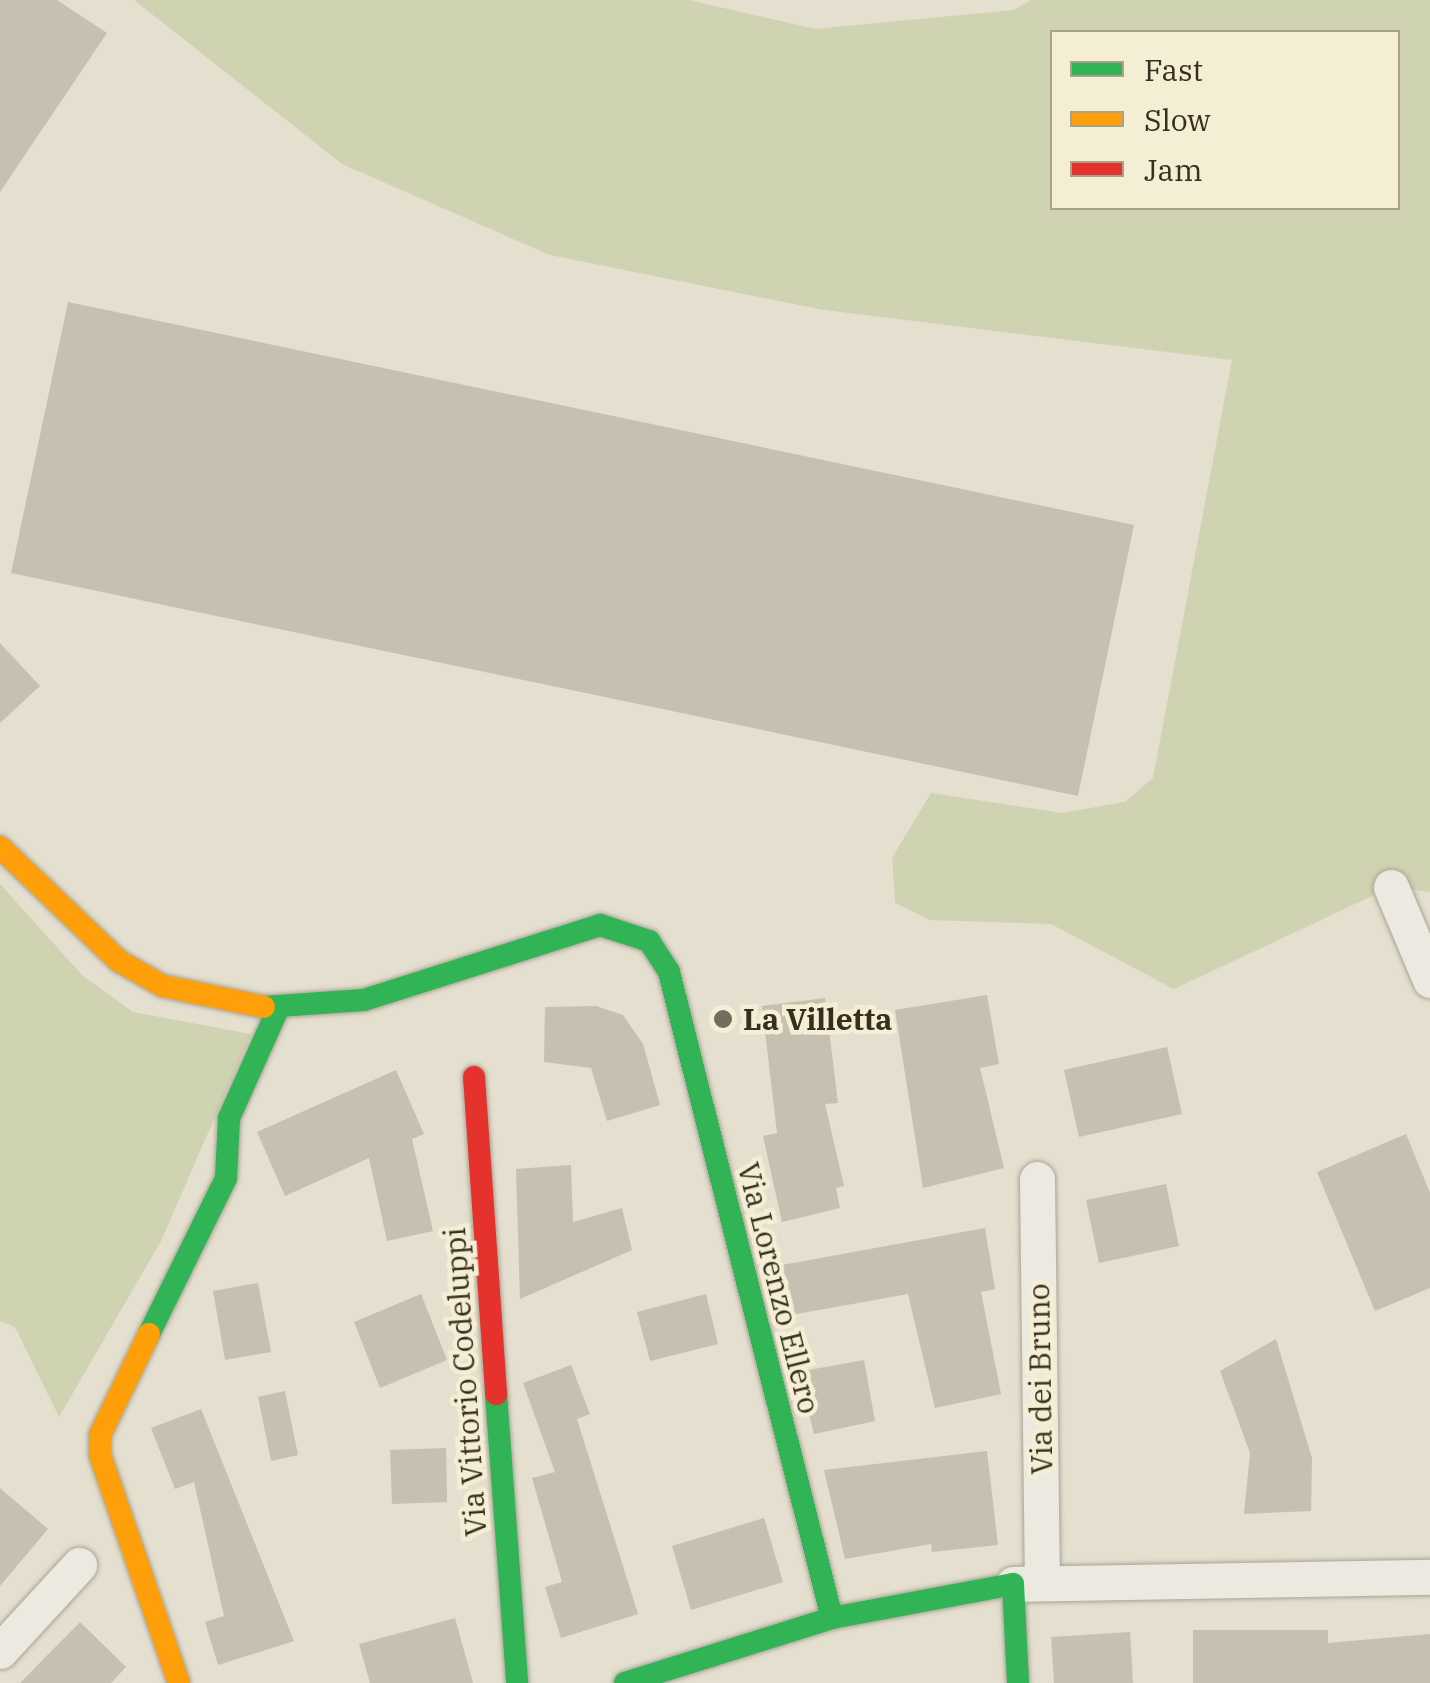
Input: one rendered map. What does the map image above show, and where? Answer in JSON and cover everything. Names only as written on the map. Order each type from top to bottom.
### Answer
[{"type":"street","points":[[0,847],[94,944],[139,974],[185,993],[278,1009],[229,1118],[226,1178],[100,1435],[100,1455],[179,1683]]},
{"type":"street","points":[[1391,887],[1430,980]]},
{"type":"street","name":"Via Lorenzo Ellero","points":[[278,1009],[385,996],[600,925],[649,940],[669,972],[832,1618]]},
{"type":"street","name":"Via Vittorio Codeluppi","points":[[474,1077],[517,1683]]},
{"type":"street","name":"Via dei Bruno","points":[[1018,1683],[1027,1581],[1037,1179]]},
{"type":"street","points":[[0,1651],[79,1565]]},
{"type":"street","points":[[625,1683],[832,1618],[1027,1581],[1328,1584],[1430,1577]]},
{"type":"green space","points":[[134,0],[689,0],[815,29],[1014,10],[1031,0],[1430,0],[1430,892],[1391,887],[1174,989],[1051,924],[930,920],[895,903],[892,858],[931,793],[1062,813],[1125,802],[1153,778],[1232,360],[824,310],[550,255],[342,164]]},
{"type":"green space","points":[[0,884],[83,976],[133,1012],[251,1034],[161,1241],[59,1417],[15,1327],[0,1321]]},
{"type":"building","points":[[0,0],[57,0],[107,33],[0,192]]},
{"type":"building","points":[[68,302],[1134,525],[1078,796],[11,573]]},
{"type":"building","points":[[0,643],[40,686],[0,723]]},
{"type":"building","points":[[987,995],[999,1064],[980,1068],[1004,1168],[923,1188],[895,1010]]},
{"type":"building","points":[[825,998],[838,1103],[825,1104],[844,1186],[836,1188],[840,1208],[782,1222],[763,1136],[777,1133],[762,1006]]},
{"type":"building","points":[[596,1006],[623,1015],[643,1044],[660,1105],[607,1121],[591,1068],[544,1062],[545,1007]]},
{"type":"building","points":[[1167,1047],[1182,1114],[1079,1137],[1064,1070]]},
{"type":"building","points":[[396,1070],[424,1134],[412,1139],[433,1231],[387,1241],[369,1158],[285,1196],[257,1132]]},
{"type":"building","points":[[1406,1134],[1430,1193],[1430,1288],[1375,1311],[1317,1172]]},
{"type":"building","points":[[571,1165],[573,1222],[622,1208],[632,1250],[520,1299],[516,1169]]},
{"type":"building","points":[[1166,1184],[1179,1246],[1099,1263],[1086,1200]]},
{"type":"building","points":[[985,1228],[995,1289],[981,1292],[1001,1394],[935,1408],[908,1294],[791,1315],[782,1265]]},
{"type":"building","points":[[258,1283],[271,1352],[225,1360],[213,1291]]},
{"type":"building","points":[[421,1294],[447,1360],[380,1388],[354,1322]]},
{"type":"building","points":[[706,1294],[718,1344],[650,1361],[637,1312]]},
{"type":"building","points":[[1276,1339],[1312,1458],[1311,1511],[1244,1514],[1250,1453],[1220,1371]]},
{"type":"building","points":[[864,1360],[875,1421],[814,1434],[798,1372]]},
{"type":"building","points":[[571,1365],[590,1414],[577,1419],[638,1614],[561,1638],[545,1587],[562,1582],[532,1478],[555,1472],[523,1383]]},
{"type":"building","points":[[285,1391],[298,1455],[271,1461],[258,1397]]},
{"type":"building","points":[[201,1409],[294,1641],[218,1665],[205,1622],[224,1616],[194,1482],[175,1489],[151,1428]]},
{"type":"building","points":[[446,1448],[447,1502],[392,1504],[390,1450]]},
{"type":"building","points":[[987,1451],[998,1545],[932,1552],[931,1544],[845,1559],[824,1470]]},
{"type":"building","points":[[0,1488],[48,1529],[0,1586]]},
{"type":"building","points":[[764,1518],[783,1582],[691,1610],[672,1546]]},
{"type":"building","points":[[455,1618],[473,1683],[370,1683],[359,1644]]},
{"type":"building","points":[[80,1622],[126,1667],[111,1683],[20,1683]]},
{"type":"building","points":[[1193,1630],[1328,1630],[1328,1643],[1430,1634],[1430,1683],[1193,1683]]},
{"type":"building","points":[[1130,1632],[1133,1683],[1054,1683],[1051,1637]]},
{"type":"traffic: fast","points":[[264,1007],[364,1000],[600,925],[649,941],[669,972],[832,1618]]},
{"type":"traffic: fast","points":[[149,1334],[226,1178],[229,1118],[278,1009]]},
{"type":"traffic: fast","points":[[496,1394],[517,1683]]},
{"type":"traffic: fast","points":[[625,1683],[832,1618],[1013,1584],[1018,1683]]},
{"type":"traffic: slow","points":[[0,847],[119,961],[163,986],[264,1007]]},
{"type":"traffic: slow","points":[[149,1334],[100,1435],[100,1455],[179,1683]]},
{"type":"traffic: jam","points":[[474,1077],[496,1394]]},
{"type":"place","name":"La Villetta","points":[[723,1019]]}]
